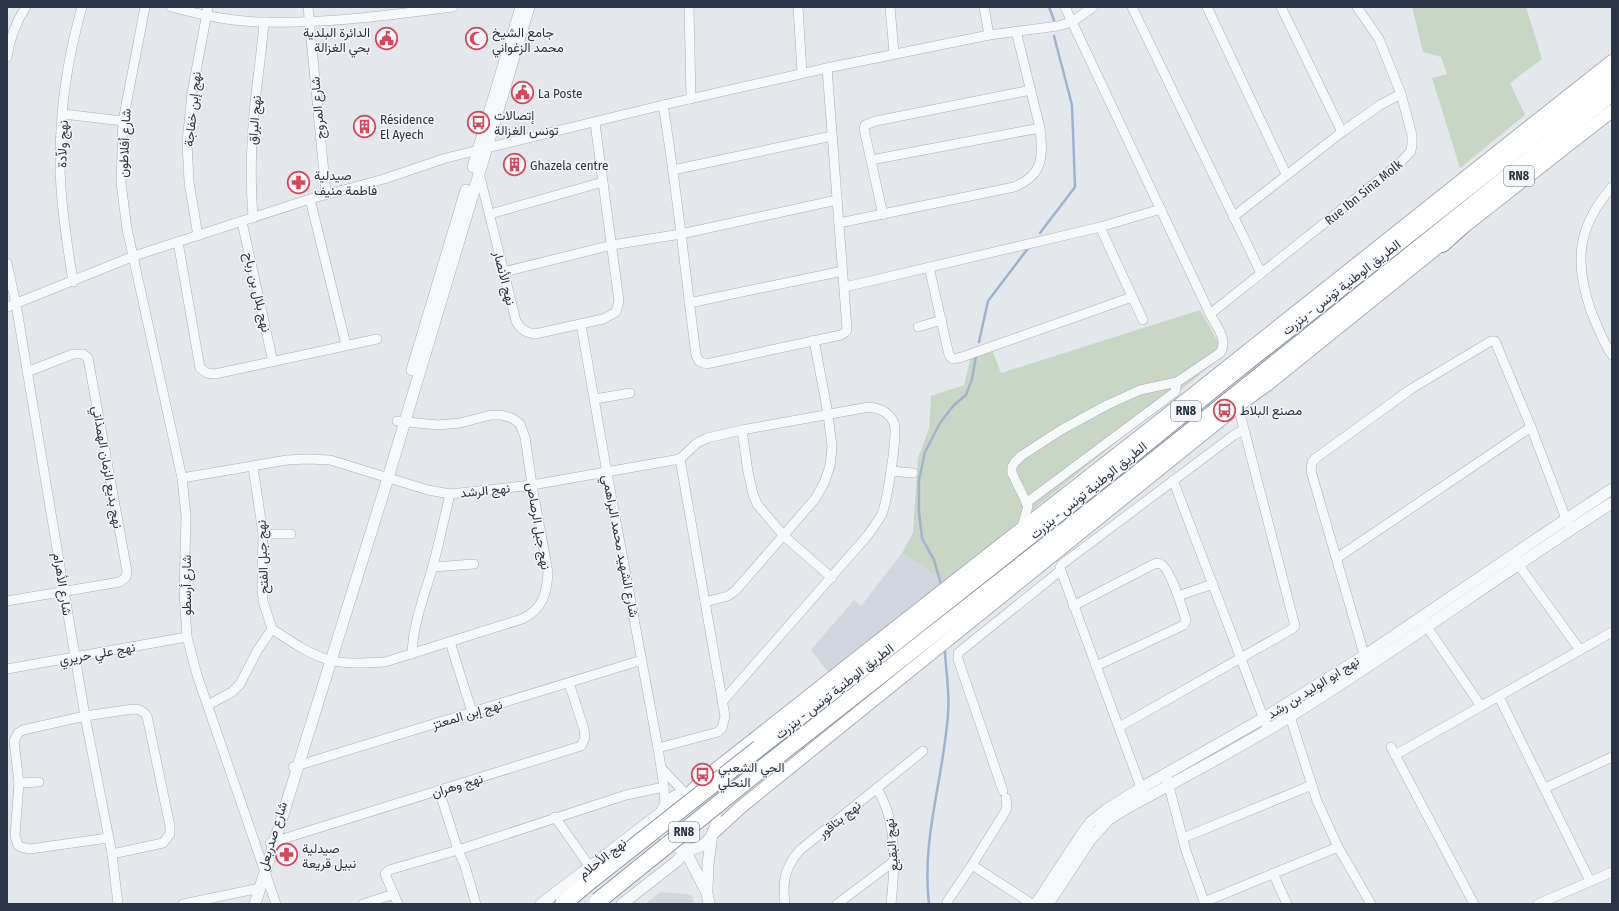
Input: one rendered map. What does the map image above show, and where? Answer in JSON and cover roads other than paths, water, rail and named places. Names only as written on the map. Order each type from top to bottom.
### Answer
[{"type":"highway","name":"RN8","points":[[1484,175],[1612,64]]},
{"type":"highway","name":"الطريق الوطنية تونس - بنزرت","points":[[563,904],[589,875],[760,748],[1612,74]]},
{"type":"highway","name":"RN8","points":[[1442,244],[1607,101]]},
{"type":"highway","name":"الطريق الوطنية تونس - بنزرت","points":[[596,902],[770,762],[1132,478],[1607,101]]},
{"type":"highway","name":"RN8","points":[[1270,331],[1423,222]]},
{"type":"main road","points":[[687,793],[836,673],[1046,509],[1612,61]]},
{"type":"main road","points":[[713,833],[741,806],[1238,406],[1267,385],[1442,244]]},
{"type":"street","points":[[7,57],[13,27],[26,7]]},
{"type":"street","name":"نهج ولاّدة","points":[[73,282],[63,216],[60,161],[63,114],[68,73],[82,7]]},
{"type":"street","name":"شارع أفلاطون","points":[[134,256],[127,228],[121,183],[123,121],[145,7]]},
{"type":"street","points":[[171,7],[207,11],[264,22],[309,22],[453,7]]},
{"type":"street","name":"شارع المروج","points":[[308,7],[326,194]]},
{"type":"street","points":[[482,149],[521,7]]},
{"type":"street","points":[[482,149],[529,7]]},
{"type":"street","points":[[689,7],[691,99]]},
{"type":"street","points":[[798,7],[802,73]]},
{"type":"street","points":[[890,7],[894,53]]},
{"type":"street","points":[[984,7],[989,35]]},
{"type":"street","points":[[1022,527],[1027,504],[1012,473],[1012,467],[1021,456],[1061,430],[1124,397],[1140,390],[1177,382],[1220,353],[1223,348],[1222,337],[1065,7]]},
{"type":"street","points":[[11,306],[134,256],[310,199],[384,179],[427,164],[482,149],[802,73],[894,53],[989,35],[1058,26],[1072,22],[1093,7]]},
{"type":"street","points":[[1132,7],[1261,273]]},
{"type":"street","points":[[1207,7],[1286,174]]},
{"type":"street","points":[[1281,7],[1342,132]]},
{"type":"street","name":"Rue Ibn Sina Molk","points":[[1210,314],[1400,163],[1411,151],[1412,135],[1401,94],[1378,39],[1357,7]]},
{"type":"street","name":"نهج إبن خفاجة","points":[[198,236],[189,182],[187,142],[192,93],[207,11]]},
{"type":"street","name":"نهج البراق","points":[[253,218],[250,181],[255,101],[262,54],[264,22]]},
{"type":"street","points":[[839,223],[1014,187],[1023,184],[1034,174],[1041,159],[1040,128],[1016,31]]},
{"type":"street","points":[[663,106],[674,170],[696,356],[699,360],[706,364],[841,335],[846,332],[845,287],[827,68]]},
{"type":"street","points":[[883,215],[864,129],[868,122],[1031,90]]},
{"type":"street","points":[[1233,217],[1286,174],[1342,132],[1380,105],[1401,94]]},
{"type":"street","points":[[63,114],[123,121]]},
{"type":"street","points":[[595,123],[612,246]]},
{"type":"street","points":[[871,160],[1040,128]]},
{"type":"street","points":[[674,170],[832,136]]},
{"type":"street","name":"شارع صدربعل","points":[[251,904],[264,869],[385,477],[482,149]]},
{"type":"street","name":"نهج الأنصار","points":[[476,169],[490,214],[516,321],[519,327],[529,334],[603,319],[616,312],[618,294],[612,246]]},
{"type":"street","points":[[490,214],[603,182]]},
{"type":"street","points":[[1612,187],[1599,202],[1589,220],[1583,240],[1581,274],[1586,296],[1601,334],[1612,355]]},
{"type":"street","points":[[310,199],[346,345]]},
{"type":"street","points":[[503,272],[612,246],[681,234],[837,200]]},
{"type":"street","points":[[845,287],[1100,226],[1161,209]]},
{"type":"street","name":"نهج بلال بن رباح","points":[[242,222],[273,362]]},
{"type":"street","points":[[1100,226],[1143,320]]},
{"type":"street","points":[[178,242],[200,368],[206,373],[214,374],[377,339]]},
{"type":"street","name":"شارع أرسطو","points":[[134,256],[182,478],[186,516],[184,592],[187,637],[197,675],[276,904]]},
{"type":"street","name":"شارع الأهرام","points":[[7,263],[11,306],[27,372],[85,716],[112,854],[118,904]]},
{"type":"street","points":[[929,267],[950,358],[956,358],[1132,297]]},
{"type":"street","points":[[690,303],[843,271]]},
{"type":"street","points":[[918,327],[942,320]]},
{"type":"street","name":"شارع الشهيد محمد البراهمي","points":[[581,324],[658,748],[664,787],[663,809]]},
{"type":"street","points":[[705,602],[728,596],[736,590],[815,499],[824,483],[832,458],[828,414],[814,340]]},
{"type":"street","points":[[1368,666],[1311,471],[1312,462],[1411,389],[1491,341],[1495,341],[1531,427],[1568,524]]},
{"type":"street","name":"نهج بديع الزمان الهمذاني","points":[[27,372],[74,354],[83,354],[88,358],[128,572],[126,577],[120,582],[64,592]]},
{"type":"street","points":[[1027,504],[1175,392],[1177,382]]},
{"type":"street","points":[[595,400],[630,393]]},
{"type":"street","points":[[1119,726],[1295,626],[1238,406]]},
{"type":"street","points":[[658,748],[718,732],[722,728],[724,722],[722,702],[680,459],[697,443],[707,438],[742,430],[869,407],[876,408],[886,413],[894,423],[895,431],[891,471],[882,514],[868,535],[832,578],[722,702]]},
{"type":"street","name":"نهج جبل الرصاص","points":[[328,660],[361,663],[385,662],[527,617],[537,609],[544,597],[548,572],[525,437],[520,424],[512,418],[501,415],[491,415],[460,423],[438,425],[401,422]]},
{"type":"street","points":[[1337,558],[1531,427]]},
{"type":"street","points":[[742,430],[748,472],[757,504],[784,536],[832,578]]},
{"type":"street","points":[[1143,793],[1060,571],[1061,565],[1173,480],[1243,430]]},
{"type":"street","name":"نهج الرشد","points":[[182,478],[287,460],[308,458],[330,460],[428,490],[450,494],[532,485],[680,459]]},
{"type":"street","name":"نهج جبل الفتح","points":[[252,467],[263,534],[263,601],[272,629]]},
{"type":"street","points":[[891,471],[913,474]]},
{"type":"street","points":[[1173,480],[1268,730]]},
{"type":"street","name":"نهج ابو الوليد بن رشد","points":[[1036,904],[1068,853],[1091,822],[1106,810],[1143,793],[1169,785],[1290,717],[1426,626],[1568,524],[1612,489]]},
{"type":"street","points":[[412,654],[413,635],[416,622],[433,568],[450,494]]},
{"type":"street","name":"نهج ابو الوليد بن رشد","points":[[1568,524],[1612,503]]},
{"type":"street","points":[[1027,504],[1046,509]]},
{"type":"street","points":[[263,534],[291,534]]},
{"type":"street","points":[[1516,560],[1580,650]]},
{"type":"street","name":"نهج ابو الوليد بن رشد","points":[[1048,904],[1090,840],[1099,829],[1166,774],[1264,718],[1364,656],[1420,616],[1516,560]]},
{"type":"street","points":[[1073,606],[1154,564],[1159,563],[1164,566],[1178,596],[1186,620],[1184,625],[1096,666]]},
{"type":"street","points":[[433,568],[474,564]]},
{"type":"street","points":[[947,902],[1007,810],[1004,794],[958,659],[958,653],[1060,571]]},
{"type":"street","points":[[1178,596],[1213,584]]},
{"type":"street","points":[[7,601],[64,592]]},
{"type":"street","points":[[1420,616],[1482,706]]},
{"type":"street","points":[[208,705],[232,692],[240,684],[257,652],[272,629],[299,646],[328,660]]},
{"type":"street","points":[[1474,904],[1393,751],[1499,697],[1612,632]]},
{"type":"street","name":"نهج علي حريري","points":[[7,669],[187,637]]},
{"type":"street","points":[[450,642],[472,712]]},
{"type":"street","name":"نهج إبن المعتز","points":[[295,767],[642,660]]},
{"type":"street","name":"نهج وهران","points":[[272,843],[581,746],[585,738],[584,729],[569,683]]},
{"type":"street","points":[[1499,697],[1590,881]]},
{"type":"street","points":[[1286,704],[1323,816],[1338,847],[1371,904]]},
{"type":"street","points":[[108,838],[30,849],[18,845],[15,836],[19,783],[14,741],[18,733],[23,730],[85,716],[133,709],[139,709],[145,713],[147,716],[170,826],[170,834],[163,842],[112,854]]},
{"type":"street","name":"نهج بتاقور","points":[[786,904],[783,885],[785,876],[792,860],[800,850],[923,751]]},
{"type":"street","points":[[1545,788],[1612,757]]},
{"type":"street","points":[[661,768],[687,793],[704,798],[713,810],[716,824],[713,833],[707,877],[708,899]]},
{"type":"street","points":[[1166,774],[1182,838],[1192,871],[1205,903],[1273,873],[1338,847]]},
{"type":"street","points":[[19,783],[39,782]]},
{"type":"street","points":[[1182,838],[1312,785]]},
{"type":"street","points":[[398,904],[385,874],[386,871],[458,850],[626,795],[664,787]]},
{"type":"street","name":"نهج البقيع","points":[[877,788],[890,818],[893,862],[891,904]]},
{"type":"street","points":[[439,790],[458,850],[465,866],[476,904]]},
{"type":"street","points":[[687,793],[670,800],[663,809],[661,826],[663,833],[673,844],[688,849],[705,843],[713,833]]},
{"type":"street","name":"نهج الأحلام","points":[[541,904],[589,875],[663,809]]},
{"type":"street","points":[[555,817],[589,875]]},
{"type":"street","points":[[688,849],[688,856],[708,899]]},
{"type":"street","points":[[622,904],[677,861],[688,849]]},
{"type":"street","points":[[837,904],[893,862]]},
{"type":"street","points":[[972,865],[1032,904]]},
{"type":"street","points":[[1538,904],[1612,872]]},
{"type":"street","points":[[1273,873],[1287,904]]},
{"type":"street","points":[[183,904],[258,888]]},
{"type":"street","name":"شارع صدربعل","points":[[255,904],[258,888]]},
{"type":"street","points":[[363,904],[394,894]]},
{"type":"waterway","points":[[1049,7],[1054,20]]},
{"type":"waterway","points":[[1040,233],[1075,187],[1072,105],[1054,36]]},
{"type":"waterway","points":[[979,342],[988,301],[1029,247]]},
{"type":"waterway","points":[[941,584],[934,560],[922,538],[919,512],[919,480],[925,452],[940,423],[954,405],[966,395],[972,379],[976,356]]},
{"type":"waterway","points":[[929,904],[927,880],[930,832],[946,737],[948,690],[945,652]]},
{"type":"place","name":"الدائرة البلدية بحي الغزالة","points":[[386,39]]},
{"type":"place","name":"جامع الشيخ محمد الزغواني","points":[[476,39]]},
{"type":"place","name":"La Poste","points":[[523,93]]},
{"type":"place","name":"إتصالات تونس الغزالة","points":[[478,122]]},
{"type":"place","name":"Résidence El Ayech","points":[[364,126]]},
{"type":"place","name":"Ghazela centre","points":[[515,165]]},
{"type":"place","name":"صيدلية فاطمة منيف","points":[[298,182]]},
{"type":"place","name":"مصنع البلاط","points":[[1225,410]]},
{"type":"place","name":"الحي الشعبي النحلي","points":[[702,774]]},
{"type":"place","name":"صيدلية نبيل قريعة","points":[[287,855]]}]
